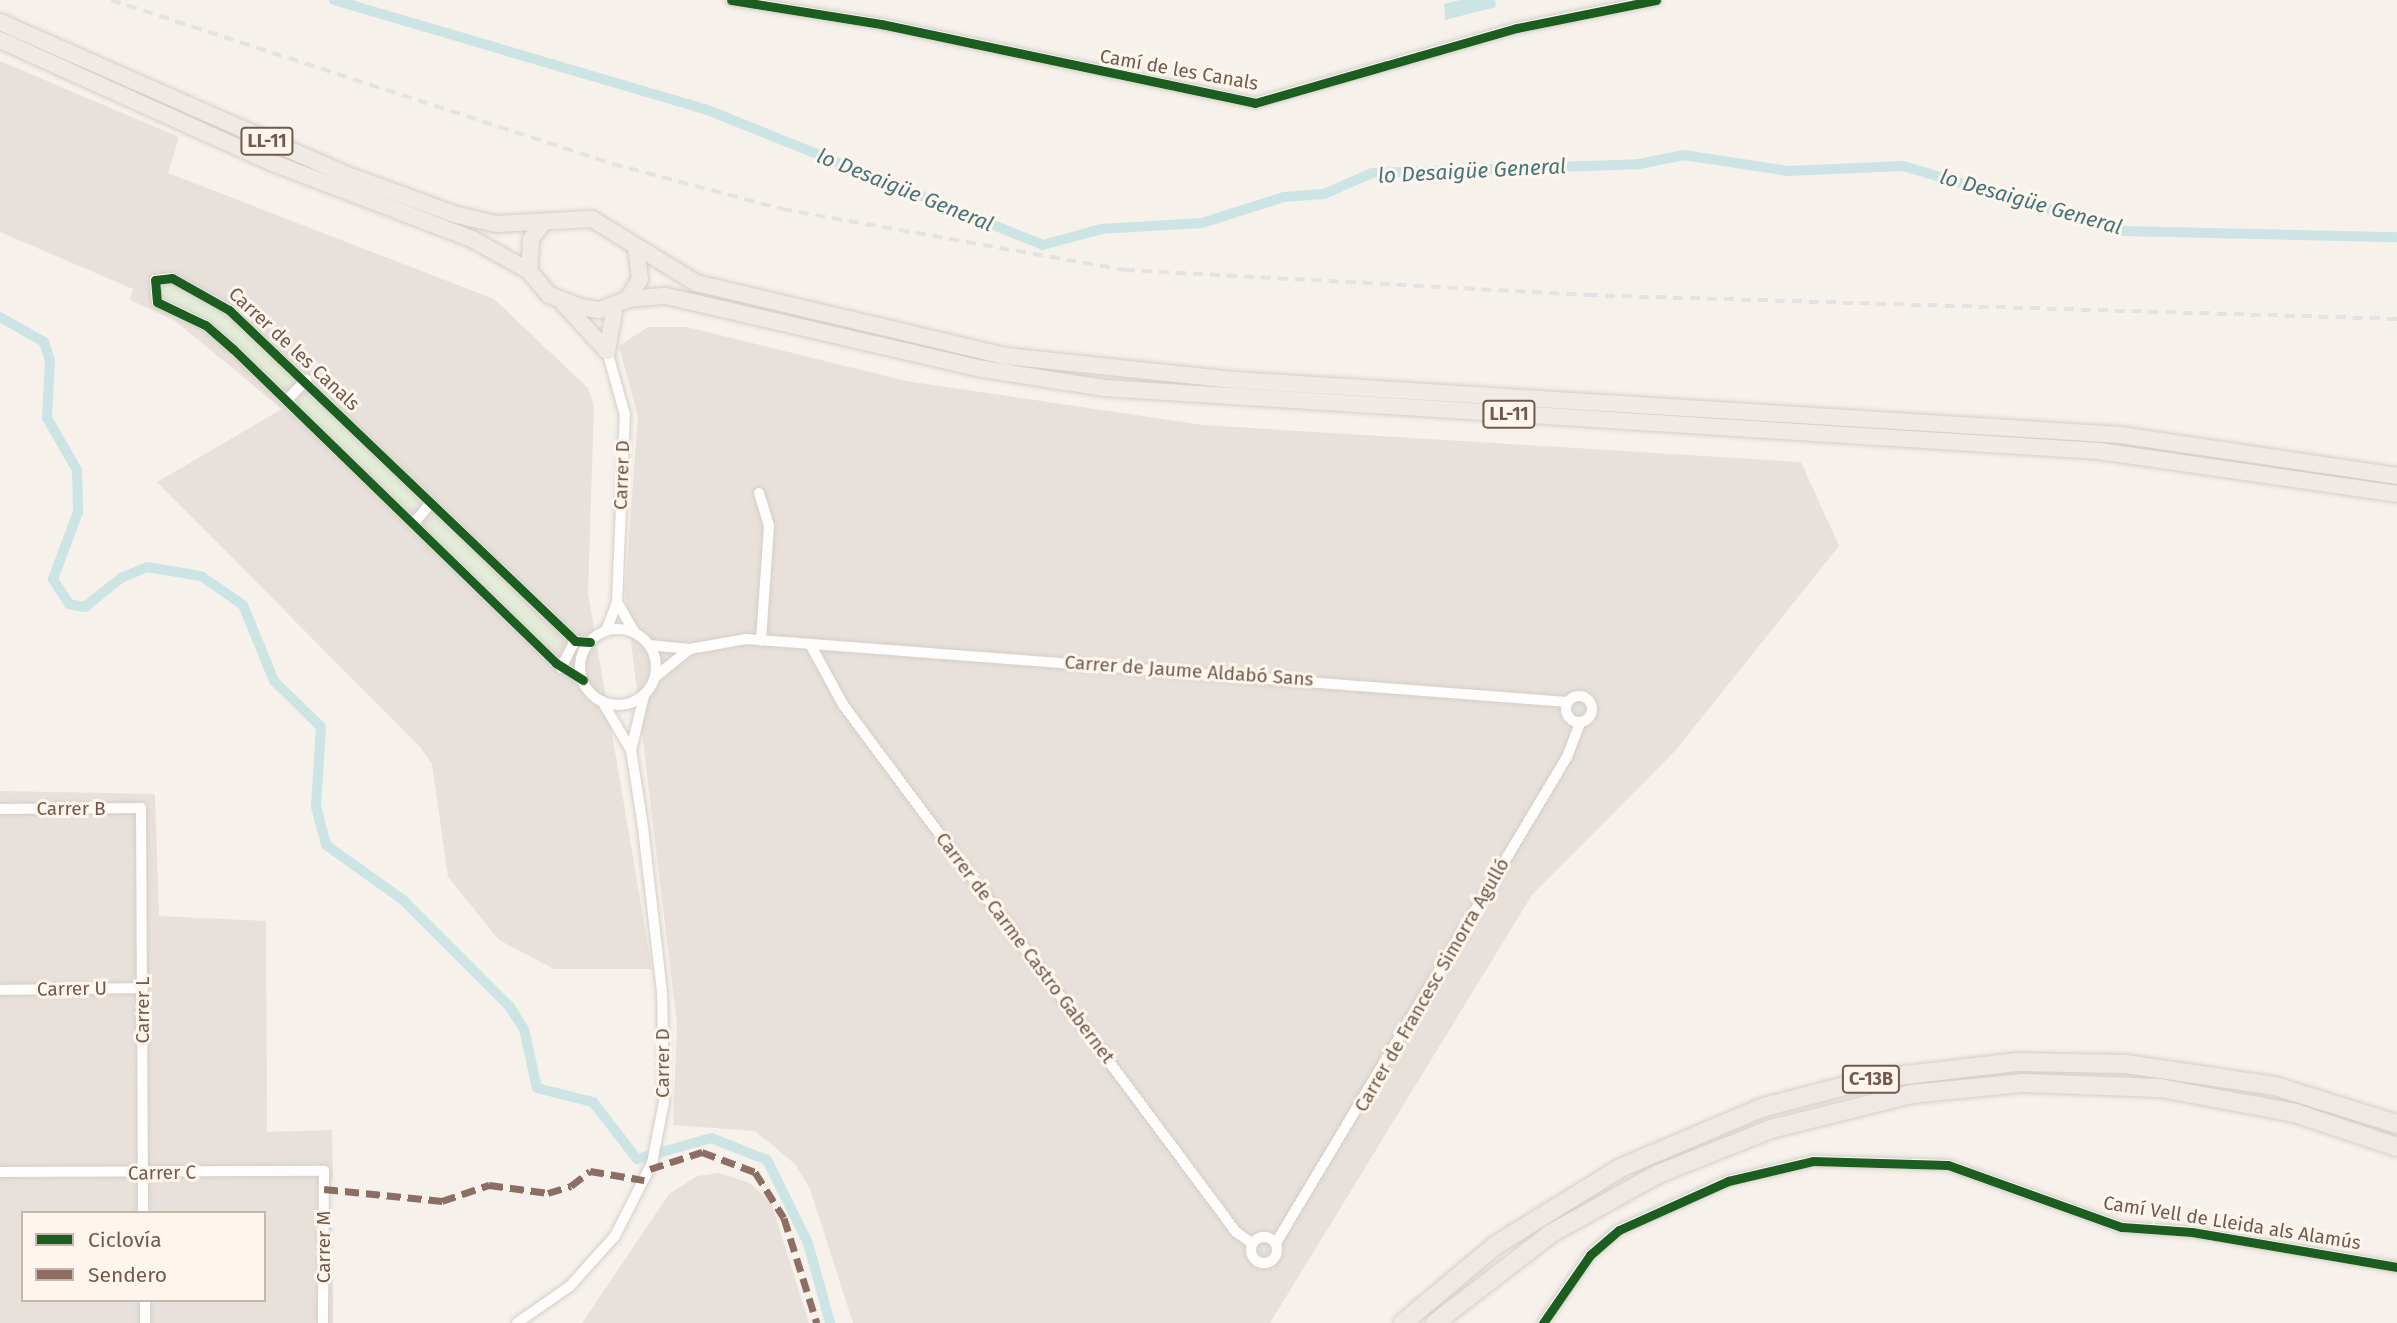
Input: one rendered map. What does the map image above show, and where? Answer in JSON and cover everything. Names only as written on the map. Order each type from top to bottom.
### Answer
[{"type":"highway","name":"LL-11","points":[[0,22],[431,206],[496,224],[592,219],[635,244],[667,270],[715,289],[1043,363],[2120,435],[2397,477]]},
{"type":"highway","name":"LL-11","points":[[0,40],[273,163],[472,239],[528,271],[562,302],[600,310],[622,302],[688,300],[972,367],[1104,388],[2099,451],[2397,494]]},
{"type":"highway","points":[[528,271],[531,239],[544,222]]},
{"type":"highway","points":[[607,351],[622,302],[640,279],[635,244]]},
{"type":"highway","points":[[562,302],[607,351]]},
{"type":"highway","name":"C-13B","points":[[1403,1323],[1496,1245],[1599,1179],[1727,1120],[1850,1084],[1990,1063],[2126,1063],[2275,1086],[2397,1124]]},
{"type":"highway","name":"C-13B","points":[[1435,1323],[1519,1256],[1634,1185],[1757,1133],[1900,1096],[2024,1083],[2160,1088],[2295,1113],[2397,1147]]},
{"type":"street","name":"Camí de les Canals","points":[[731,0],[881,24],[1255,103],[1517,28],[1656,0]]},
{"type":"street","name":"Carrer de les Canals","points":[[575,641],[306,380],[216,300],[172,278],[155,280],[157,302],[205,325],[287,400],[561,668],[583,680]]},
{"type":"street","name":"Carrer D","points":[[606,631],[617,602],[625,415],[607,351]]},
{"type":"street","name":"Carrer de les Canals","points":[[287,400],[306,380]]},
{"type":"street","points":[[760,494],[769,526],[761,641]]},
{"type":"street","points":[[414,523],[431,503]]},
{"type":"street","points":[[617,602],[634,633],[649,645],[655,677]]},
{"type":"street","points":[[634,633],[606,631],[590,642],[582,656],[583,680],[601,701],[623,705],[645,695],[655,677],[690,649]]},
{"type":"street","points":[[561,668],[575,641],[590,642]]},
{"type":"street","name":"Carrer de Jaume Aldabó Sans","points":[[649,645],[690,649],[761,641],[810,644],[1568,702]]},
{"type":"street","name":"Carrer de Carme Castro Gabernet","points":[[810,644],[830,687],[1236,1232],[1252,1243]]},
{"type":"street","name":"Carrer D","points":[[517,1323],[594,1261],[652,1163],[656,1147],[667,1068],[631,750],[645,695]]},
{"type":"street","points":[[1580,696],[1590,703],[1590,716],[1580,723],[1566,714],[1568,702],[1580,696]]},
{"type":"street","name":"Carrer D","points":[[601,701],[631,750]]},
{"type":"street","name":"Carrer de Francesc Simorra Agulló","points":[[1276,1244],[1567,757],[1580,723]]},
{"type":"street","name":"Carrer B","points":[[0,809],[141,808]]},
{"type":"street","name":"Carrer L","points":[[141,808],[144,988],[143,1211]]},
{"type":"street","name":"Carrer U","points":[[0,990],[144,988]]},
{"type":"street","name":"Camí Vell de Lleida als Alamús","points":[[1543,1323],[1590,1255],[1619,1230],[1728,1181],[1813,1161],[1948,1165],[2121,1227],[2288,1246],[2397,1267]]},
{"type":"street","name":"Carrer C","points":[[0,1172],[142,1174],[324,1171]]},
{"type":"street","name":"Carrer M","points":[[323,1323],[324,1171]]},
{"type":"street","points":[[1262,1237],[1276,1244],[1273,1259],[1261,1263],[1252,1255],[1252,1243],[1262,1237]]},
{"type":"street","points":[[145,1302],[145,1323]]},
{"type":"shaded area","points":[[1460,0],[1495,0],[1496,7],[1445,20],[1444,4]]},
{"type":"shaded area","points":[[0,61],[179,137],[168,173],[494,299],[588,388],[594,406],[588,593],[652,969],[554,969],[499,940],[448,877],[432,764],[420,747],[157,482],[282,409],[174,320],[130,300],[133,289],[0,232]]},
{"type":"shaded area","points":[[648,327],[687,327],[906,381],[1203,425],[1801,462],[1839,546],[1675,751],[1532,895],[1270,1323],[853,1323],[810,1189],[795,1164],[755,1131],[673,1125],[677,1024],[625,591],[638,417],[619,346]]},
{"type":"shaded area","points":[[0,791],[155,794],[159,916],[266,921],[267,1132],[332,1130],[333,1179],[324,1189],[333,1218],[333,1323],[0,1323]]},
{"type":"shaded area","points":[[719,1173],[750,1183],[771,1202],[809,1323],[582,1323],[669,1194],[697,1176]]},
{"type":"green space","points":[[176,282],[235,322],[294,378],[292,384],[277,387],[216,325],[161,301],[159,285]]},
{"type":"green space","points":[[311,393],[418,495],[416,507],[404,509],[304,413],[300,401]]},
{"type":"green space","points":[[439,516],[560,641],[558,648],[548,646],[440,545],[425,526]]},
{"type":"waterway","name":"lo Desaigüe General","points":[[334,0],[705,109],[1043,245],[1101,229],[1202,223],[1284,197],[1324,194],[1372,173],[1639,164],[1684,155],[1788,171],[1903,166],[2123,231],[2397,237]]},
{"type":"waterway","points":[[0,317],[44,342],[50,361],[47,418],[77,470],[78,512],[53,579],[69,604],[85,607],[121,578],[147,567],[201,576],[243,605],[274,681],[321,727],[316,807],[326,845],[403,900],[510,1007],[524,1029],[537,1088],[593,1102],[637,1159],[711,1138],[767,1160],[808,1243],[830,1323]]},
{"type":"railway","points":[[111,0],[613,164],[782,209],[1125,270],[1588,295],[2397,319]]},
{"type":"marked path","points":[[650,1169],[702,1152],[755,1172],[784,1218],[817,1323]]},
{"type":"marked path","points":[[324,1189],[442,1201],[489,1185],[548,1193],[571,1186],[590,1171],[644,1180]]},
{"type":"cycle path","points":[[731,0],[881,24],[1255,103],[1517,28],[1656,0]]},
{"type":"cycle path","points":[[583,680],[556,663],[233,349],[205,325],[157,302],[155,280],[172,278],[229,310],[575,641],[590,642]]},
{"type":"cycle path","points":[[1543,1323],[1590,1255],[1619,1230],[1728,1181],[1813,1161],[1948,1165],[2121,1227],[2192,1232],[2397,1267]]}]
